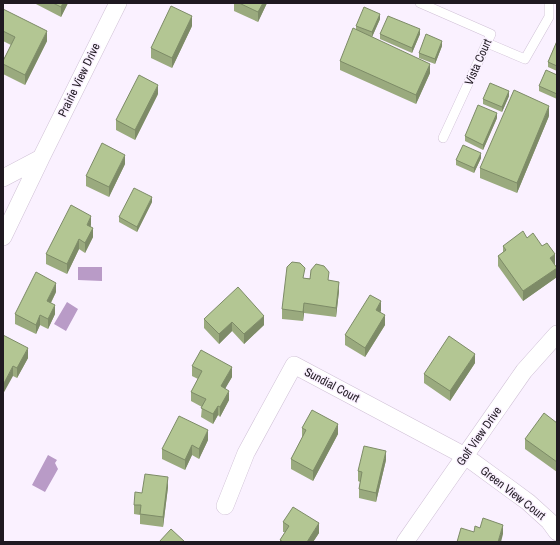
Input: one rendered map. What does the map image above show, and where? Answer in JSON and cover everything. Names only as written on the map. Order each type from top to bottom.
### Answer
[{"type":"street","name":"Prairie View Drive","points":[[3,237],[118,3]]},
{"type":"street","points":[[3,178],[41,158]]},
{"type":"street","name":"Golf View Drive","points":[[405,542],[524,371],[557,334]]},
{"type":"street","name":"Sundial Court","points":[[225,506],[246,453],[294,365],[465,456]]},
{"type":"street","name":"Green View Court","points":[[465,456],[528,502],[549,521],[557,532]]},
{"type":"lane","name":"Vista Court","points":[[420,3],[491,34],[444,138]]},
{"type":"lane","points":[[487,44],[525,59],[549,17],[549,3]]},
{"type":"shaded area","points":[[78,267],[102,267],[102,281],[78,280]]},
{"type":"shaded area","points":[[67,302],[78,309],[66,331],[54,324]]},
{"type":"shaded area","points":[[48,455],[57,460],[55,463],[58,469],[45,492],[32,485]]},
{"type":"building","points":[[53,3],[63,3],[61,7]]},
{"type":"building","points":[[239,3],[263,3],[258,12]]},
{"type":"building","points":[[171,6],[192,16],[172,58],[151,48]]},
{"type":"building","points":[[364,7],[380,14],[372,32],[356,26]]},
{"type":"building","points":[[3,9],[47,31],[25,75],[3,64],[3,61],[15,37],[3,31]]},
{"type":"building","points":[[388,16],[420,29],[412,48],[380,34]]},
{"type":"building","points":[[353,28],[430,64],[416,95],[340,61]]},
{"type":"building","points":[[426,34],[442,41],[435,59],[419,53]]},
{"type":"building","points":[[557,41],[557,66],[548,62]]},
{"type":"building","points":[[546,70],[557,75],[557,94],[539,86]]},
{"type":"building","points":[[139,75],[158,85],[135,130],[116,120]]},
{"type":"building","points":[[490,83],[509,91],[502,107],[483,99]]},
{"type":"building","points":[[514,90],[549,106],[517,183],[480,168]]},
{"type":"building","points":[[478,105],[497,113],[483,145],[465,136]]},
{"type":"building","points":[[102,143],[125,155],[109,187],[86,176]]},
{"type":"building","points":[[463,145],[481,153],[474,168],[456,160]]},
{"type":"building","points":[[134,188],[152,197],[137,227],[119,217]]},
{"type":"building","points":[[71,205],[91,216],[87,225],[93,228],[85,243],[79,239],[67,264],[46,254]]},
{"type":"building","points":[[523,231],[527,238],[533,233],[542,246],[547,243],[555,254],[550,258],[557,268],[523,291],[498,256],[506,250],[503,246]]},
{"type":"building","points":[[292,262],[300,263],[305,268],[303,278],[310,279],[311,270],[316,264],[324,266],[329,272],[328,280],[339,282],[336,308],[304,303],[303,312],[282,309],[287,267]]},
{"type":"building","points":[[36,272],[56,283],[47,301],[55,305],[48,319],[40,315],[36,325],[15,314]]},
{"type":"building","points":[[238,287],[264,316],[244,334],[232,322],[219,334],[204,319]]},
{"type":"building","points":[[370,295],[381,301],[376,310],[385,315],[365,348],[345,335]]},
{"type":"building","points":[[3,335],[28,348],[17,368],[13,366],[3,385]]},
{"type":"building","points":[[449,336],[475,354],[450,391],[424,374]]},
{"type":"building","points":[[201,350],[232,367],[221,386],[229,391],[220,407],[218,406],[213,414],[201,408],[206,399],[191,392],[202,371],[192,366]]},
{"type":"building","points":[[312,410],[338,424],[313,471],[291,459],[306,430],[302,428]]},
{"type":"building","points":[[544,413],[557,423],[557,462],[525,439]]},
{"type":"building","points":[[179,416],[208,430],[199,449],[192,445],[185,460],[162,449]]},
{"type":"building","points":[[364,446],[386,451],[376,493],[359,489],[362,472],[358,471]]},
{"type":"building","points":[[145,474],[168,477],[163,517],[140,514],[141,505],[134,505],[135,492],[142,493]]},
{"type":"building","points":[[293,507],[319,523],[307,542],[283,542],[280,540],[289,526],[283,522]]},
{"type":"building","points":[[483,518],[503,525],[498,542],[457,542],[461,528],[474,532],[475,526],[480,528]]},
{"type":"building","points":[[171,529],[185,542],[159,542]]}]
